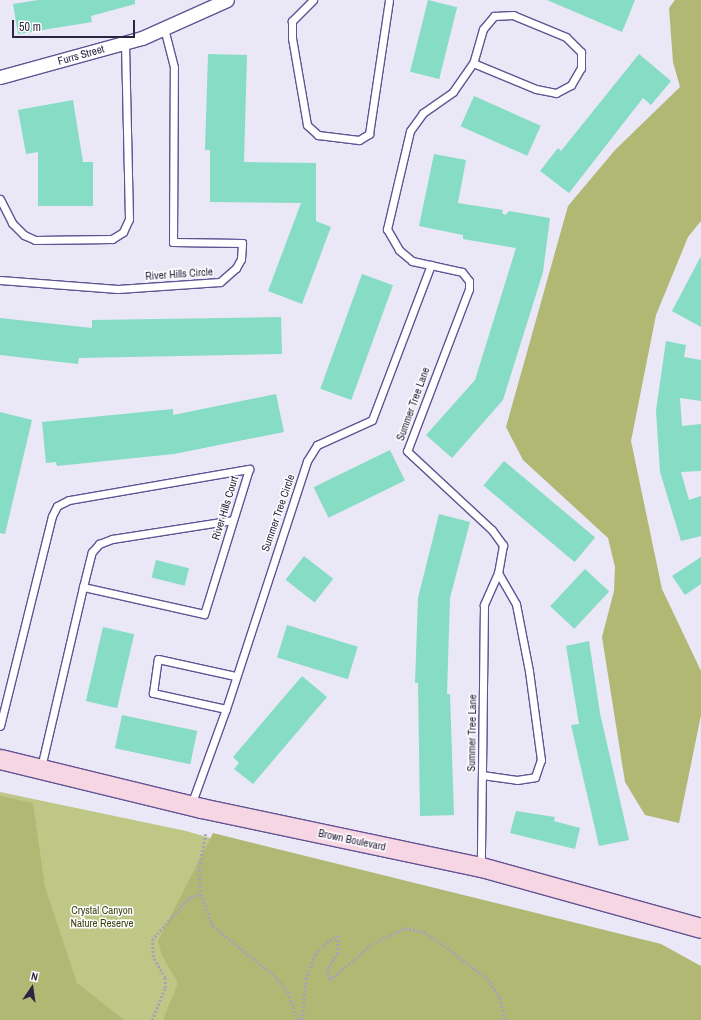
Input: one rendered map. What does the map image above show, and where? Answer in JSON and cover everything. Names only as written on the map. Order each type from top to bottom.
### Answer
[{"type":"street","name":"Furrs Street","points":[[0,77],[125,42],[164,28],[227,0]]},
{"type":"street","name":"Brown Boulevard","points":[[0,760],[191,806],[481,867],[701,928]]},
{"type":"lane","points":[[313,0],[292,21],[292,38],[308,125],[318,134],[359,140],[369,134],[389,0]]},
{"type":"lane","name":"Summer Tree Lane","points":[[473,63],[536,89],[556,93],[571,85],[581,68],[581,52],[566,37],[513,15],[494,16],[483,29],[473,63],[453,92],[423,113],[410,131],[387,229],[399,250],[412,261],[462,272],[469,281],[469,289],[407,451],[492,530],[503,546],[498,573],[484,604],[481,867]]},
{"type":"lane","name":"River Hills Circle","points":[[0,280],[118,289],[220,282],[236,268],[241,259],[242,243],[173,242],[174,68],[164,28]]},
{"type":"lane","points":[[0,199],[12,224],[24,235],[35,240],[112,239],[124,232],[128,219],[125,42]]},
{"type":"lane","name":"Summer Tree Circle","points":[[191,806],[226,709],[235,676],[307,460],[317,445],[372,420],[432,265]]},
{"type":"lane","name":"River Hills Court","points":[[0,726],[52,516],[57,506],[69,500],[249,469],[204,614],[83,587]]},
{"type":"lane","points":[[40,770],[92,552],[99,544],[112,539],[233,520]]},
{"type":"lane","points":[[482,775],[517,780],[535,778],[541,760],[530,671],[516,604],[498,573]]},
{"type":"lane","points":[[226,709],[153,693],[158,659],[235,676]]},
{"type":"path","points":[[206,834],[199,870],[201,894],[213,926],[275,976],[288,992],[298,1020]]},
{"type":"path","points":[[152,1020],[165,988],[165,978],[153,957],[152,940],[183,904],[191,897],[201,894]]},
{"type":"path","points":[[302,1020],[306,979],[316,954],[330,940],[338,936],[338,953],[328,969],[330,980],[372,944],[405,928],[424,932],[441,943],[488,980],[500,998],[505,1020]]},
{"type":"green space","points":[[675,0],[701,0],[701,221],[688,237],[656,315],[631,441],[662,589],[701,671],[701,715],[679,823],[645,815],[625,782],[602,637],[614,591],[615,567],[608,538],[523,460],[506,427],[568,206],[615,150],[680,87],[673,62],[669,8]]},
{"type":"green space","name":"Crystal Canyon Nature Reserve","points":[[0,792],[186,831],[677,973],[669,1020],[0,1020]]},
{"type":"green space","points":[[0,796],[33,803],[45,887],[77,983],[124,1020],[0,1020]]},
{"type":"green space","name":"Crystal Canyon Nature Reserve","points":[[213,833],[661,944],[701,966],[701,1020],[163,1020],[178,983],[162,956],[158,941]]},
{"type":"building","points":[[38,0],[135,0],[135,4],[91,16],[92,22],[18,34],[13,4]]},
{"type":"building","points":[[428,0],[457,7],[439,79],[410,72]]},
{"type":"building","points":[[547,0],[635,0],[622,32]]},
{"type":"building","points":[[208,54],[247,55],[244,162],[316,163],[316,221],[331,227],[302,304],[268,291],[301,203],[210,202],[210,150],[205,150]]},
{"type":"building","points":[[639,54],[671,81],[651,105],[643,98],[569,193],[540,171],[558,148],[561,151]]},
{"type":"building","points":[[474,96],[541,126],[527,156],[461,126]]},
{"type":"building","points":[[73,100],[83,162],[93,162],[93,206],[38,206],[38,152],[26,154],[18,110]]},
{"type":"building","points":[[434,154],[466,160],[458,203],[503,210],[502,213],[505,215],[509,211],[550,218],[543,272],[503,400],[452,458],[426,435],[475,380],[516,248],[463,239],[463,235],[419,226]]},
{"type":"building","points":[[701,256],[701,327],[672,311]]},
{"type":"building","points":[[362,274],[393,285],[351,400],[320,389]]},
{"type":"building","points":[[281,317],[282,354],[79,358],[78,364],[0,355],[0,318],[92,328],[92,320]]},
{"type":"building","points":[[666,341],[686,345],[684,357],[701,360],[701,401],[680,398],[682,426],[701,424],[701,471],[681,472],[689,500],[701,496],[701,536],[681,541],[660,472],[656,410]]},
{"type":"building","points":[[276,394],[284,432],[174,454],[57,466],[56,462],[46,463],[42,422],[173,409],[173,415]]},
{"type":"building","points":[[0,412],[32,420],[5,534],[0,533]]},
{"type":"building","points":[[390,450],[405,481],[329,518],[314,487]]},
{"type":"building","points":[[504,461],[595,537],[575,562],[483,486]]},
{"type":"building","points":[[439,514],[470,522],[450,598],[447,694],[450,694],[454,815],[420,816],[418,683],[415,683],[418,598]]},
{"type":"building","points":[[304,556],[333,579],[315,602],[286,580]]},
{"type":"building","points":[[701,557],[701,584],[685,595],[672,576]]},
{"type":"building","points":[[156,560],[189,568],[185,586],[152,577]]},
{"type":"building","points":[[585,569],[609,592],[574,629],[550,606]]},
{"type":"building","points":[[287,625],[358,647],[348,679],[277,658]]},
{"type":"building","points":[[103,627],[134,634],[117,708],[86,701]]},
{"type":"building","points":[[589,641],[600,713],[629,840],[599,846],[571,725],[579,724],[566,646]]},
{"type":"building","points":[[302,676],[327,697],[253,784],[234,769],[239,763],[233,757]]},
{"type":"building","points":[[122,715],[197,731],[190,764],[115,748]]},
{"type":"building","points":[[516,811],[555,817],[554,821],[580,828],[575,849],[510,833]]}]
